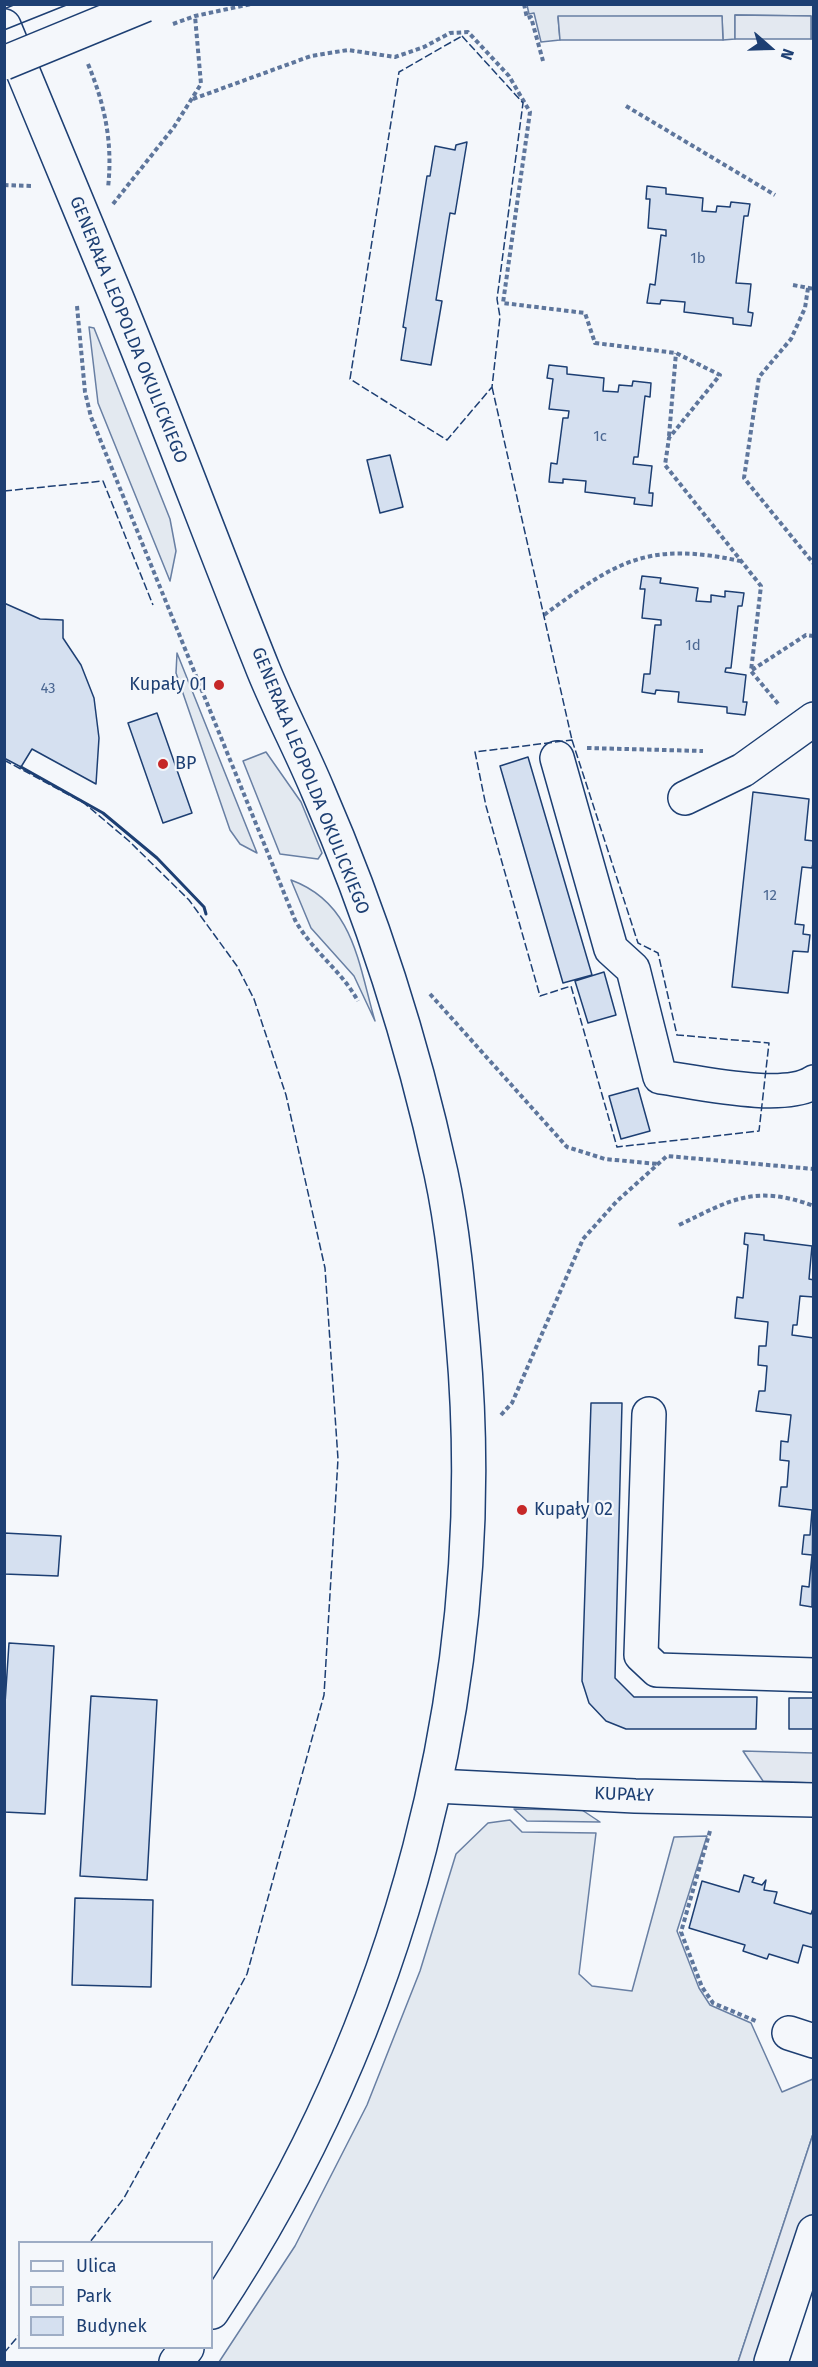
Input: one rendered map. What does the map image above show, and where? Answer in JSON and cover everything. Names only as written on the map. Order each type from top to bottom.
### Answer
[{"type":"main road","points":[[4,63],[152,12]]},
{"type":"main road","name":"GENERAŁA LEOPOLDA OKULICKIEGO","points":[[4,26],[116,298],[260,662],[318,791],[360,899],[404,1035],[441,1173],[457,1267],[470,1447],[466,1563],[460,1625],[436,1786],[389,1952],[355,2046],[292,2178],[213,2310]]},
{"type":"main road","points":[[685,798],[742,770],[806,724]]},
{"type":"main road","points":[[571,757],[611,950],[633,969],[660,1077],[775,1092],[803,1089],[813,1082]]},
{"type":"main road","points":[[649,1414],[641,1655],[657,1670],[813,1675]]},
{"type":"main road","name":"KUPAŁY","points":[[436,1786],[635,1796],[813,1800]]},
{"type":"main road","points":[[771,2362],[813,2232]]},
{"type":"main road","points":[[176,2362],[186,2349]]},
{"type":"path","points":[[152,12],[195,16],[250,4]]},
{"type":"path","points":[[524,4],[527,18],[531,17],[543,60]]},
{"type":"path","points":[[113,204],[174,127],[201,84],[195,16]]},
{"type":"path","points":[[193,99],[311,56],[348,50],[395,57],[424,47],[450,33],[468,32],[509,76],[530,112],[503,303],[585,313],[595,343],[676,353],[720,375],[669,438]]},
{"type":"path","points":[[85,54],[105,111],[111,162],[108,191]]},
{"type":"path","points":[[626,106],[775,195]]},
{"type":"path","points":[[4,185],[37,186]]},
{"type":"path","points":[[793,285],[811,289],[805,308],[790,339],[759,376],[744,478],[813,564]]},
{"type":"path","points":[[77,306],[88,408],[286,899],[304,937],[346,983],[361,1006]]},
{"type":"path","points":[[676,353],[665,465],[761,586],[751,671]]},
{"type":"path","points":[[544,615],[596,578],[635,558],[694,553],[741,561]]},
{"type":"path","points":[[751,671],[806,635],[813,636]]},
{"type":"path","points":[[751,671],[806,724]]},
{"type":"path","points":[[571,757],[583,748],[712,752]]},
{"type":"path","points":[[424,987],[567,1147],[605,1159],[658,1164]]},
{"type":"path","points":[[498,1418],[512,1403],[583,1239],[617,1201],[667,1156],[813,1169]]},
{"type":"path","points":[[679,1225],[726,1201],[750,1196],[785,1198],[813,1206]]},
{"type":"path","points":[[711,1830],[681,1932],[702,1987],[713,2003],[801,2037]]},
{"type":"green space","points":[[527,5],[813,5],[813,39],[811,39],[811,16],[735,15],[735,39],[723,40],[722,16],[558,17],[560,40],[541,42],[534,13],[529,14]]},
{"type":"green space","points":[[89,327],[94,328],[170,519],[176,551],[170,581],[98,403]]},
{"type":"green space","points":[[177,653],[257,853],[240,844],[230,830],[176,673]]},
{"type":"green space","points":[[266,752],[301,802],[322,853],[318,859],[280,854],[243,761]]},
{"type":"green space","points":[[291,880],[312,890],[341,919],[358,957],[375,1021],[354,976],[311,928]]},
{"type":"green space","points":[[514,1809],[582,1810],[600,1822],[527,1821]]},
{"type":"green space","points":[[510,1820],[522,1832],[596,1833],[579,1974],[592,1986],[632,1991],[674,1837],[707,1836],[677,1931],[699,1988],[710,2005],[751,2023],[782,2092],[813,2079],[813,2134],[738,2362],[219,2362],[295,2246],[367,2105],[420,1971],[456,1854],[488,1823]]},
{"type":"shaded area","points":[[735,15],[811,16],[811,39],[735,39]]},
{"type":"shaded area","points":[[558,16],[722,16],[723,40],[560,40]]},
{"type":"shaded area","points":[[743,1751],[813,1753],[813,1783],[763,1781]]},
{"type":"shaded area","points":[[813,2134],[813,2216],[765,2362],[738,2362]]},
{"type":"building","points":[[467,142],[455,214],[450,213],[436,300],[442,301],[431,365],[401,360],[406,328],[403,327],[427,176],[430,176],[435,146],[455,150],[456,145]]},
{"type":"building","points":[[647,186],[666,188],[666,194],[703,198],[702,211],[716,212],[717,206],[730,207],[731,202],[750,204],[748,216],[744,216],[736,283],[751,284],[748,312],[753,313],[751,326],[733,324],[733,318],[684,312],[685,302],[661,300],[660,304],[647,303],[650,284],[655,285],[661,235],[666,236],[666,230],[648,228],[650,199],[646,199]]},
{"type":"building","points":[[549,365],[567,367],[567,374],[604,378],[603,391],[618,392],[619,385],[632,386],[633,381],[651,383],[650,397],[645,396],[638,457],[634,457],[633,464],[652,466],[649,493],[653,493],[652,506],[634,504],[635,498],[585,492],[586,481],[563,479],[563,483],[549,482],[551,463],[557,464],[563,418],[568,418],[569,411],[549,409],[553,379],[547,378]]},
{"type":"building","points":[[390,455],[403,507],[380,513],[367,460]]},
{"type":"building","points":[[642,576],[661,578],[660,583],[698,588],[696,601],[711,602],[711,595],[725,597],[725,591],[744,593],[742,606],[738,606],[731,668],[726,668],[725,672],[746,675],[743,702],[747,702],[745,715],[727,713],[727,707],[678,702],[679,692],[656,690],[655,694],[642,692],[644,674],[650,674],[655,625],[661,625],[661,620],[642,618],[645,589],[640,589]]},
{"type":"building","points":[[4,603],[40,619],[63,620],[63,638],[81,665],[94,698],[99,738],[96,784],[32,749],[21,767],[4,758]]},
{"type":"building","points":[[157,713],[192,813],[163,823],[128,723]]},
{"type":"building","points":[[528,757],[592,975],[563,983],[500,766]]},
{"type":"building","points":[[753,792],[809,799],[805,840],[814,841],[814,859],[812,868],[802,867],[795,924],[804,925],[803,934],[810,935],[808,952],[793,951],[788,993],[732,987]]},
{"type":"building","points":[[604,972],[616,1015],[588,1023],[575,981]]},
{"type":"building","points":[[638,1088],[650,1131],[621,1139],[609,1096]]},
{"type":"building","points":[[745,1233],[764,1235],[764,1240],[812,1246],[809,1279],[814,1280],[814,1297],[800,1296],[797,1325],[793,1325],[792,1335],[814,1338],[812,1607],[800,1605],[802,1586],[809,1587],[812,1555],[802,1554],[804,1535],[810,1535],[812,1510],[779,1506],[781,1487],[787,1487],[789,1461],[780,1460],[781,1441],[788,1442],[791,1415],[756,1411],[759,1391],[765,1391],[767,1366],[758,1365],[759,1346],[766,1346],[768,1322],[735,1318],[737,1297],[743,1298],[748,1245],[744,1244]]},
{"type":"building","points":[[591,1403],[622,1403],[615,1678],[634,1697],[757,1697],[756,1729],[626,1729],[606,1721],[589,1703],[582,1681]]},
{"type":"building","points":[[4,1533],[61,1536],[58,1576],[4,1574]]},
{"type":"building","points":[[9,1643],[54,1646],[45,1814],[4,1812],[4,1719]]},
{"type":"building","points":[[91,1696],[157,1700],[147,1880],[80,1876]]},
{"type":"building","points":[[789,1698],[814,1698],[814,1729],[789,1729]]},
{"type":"building","points":[[744,1875],[754,1878],[752,1882],[762,1885],[766,1880],[764,1890],[777,1892],[774,1903],[811,1914],[814,1906],[814,1948],[803,1945],[798,1963],[769,1954],[767,1959],[743,1951],[745,1945],[689,1928],[702,1881],[739,1892]]},
{"type":"building","points":[[75,1898],[153,1900],[151,1987],[72,1985]]},
{"type":"tram line","points":[[4,9],[16,4]]},
{"type":"tram line","points":[[4,30],[69,4]]},
{"type":"fence","points":[[462,36],[523,103],[497,299],[500,317],[492,387],[447,440],[350,379],[399,72],[462,36]]},
{"type":"fence","points":[[492,387],[572,740]]},
{"type":"fence","points":[[4,491],[103,481],[153,605]]},
{"type":"fence","points":[[572,740],[638,943],[658,953],[677,1035],[769,1043],[759,1131],[617,1147],[571,986],[540,996],[486,806],[475,752],[572,740]]},
{"type":"fence","points":[[4,760],[84,803],[129,841],[189,900],[237,966],[254,999],[286,1095],[325,1268],[338,1459],[324,1695],[247,1974],[124,2198],[91,2241]]},
{"type":"fence","points":[[4,2353],[18,2336]]},
{"type":"wall","points":[[21,767],[103,813],[157,858],[204,907],[206,914]]},
{"type":"place","name":"Kupały 01","points":[[219,685]]},
{"type":"place","name":"BP","points":[[163,764]]},
{"type":"place","name":"Kupały 02","points":[[522,1510]]}]
